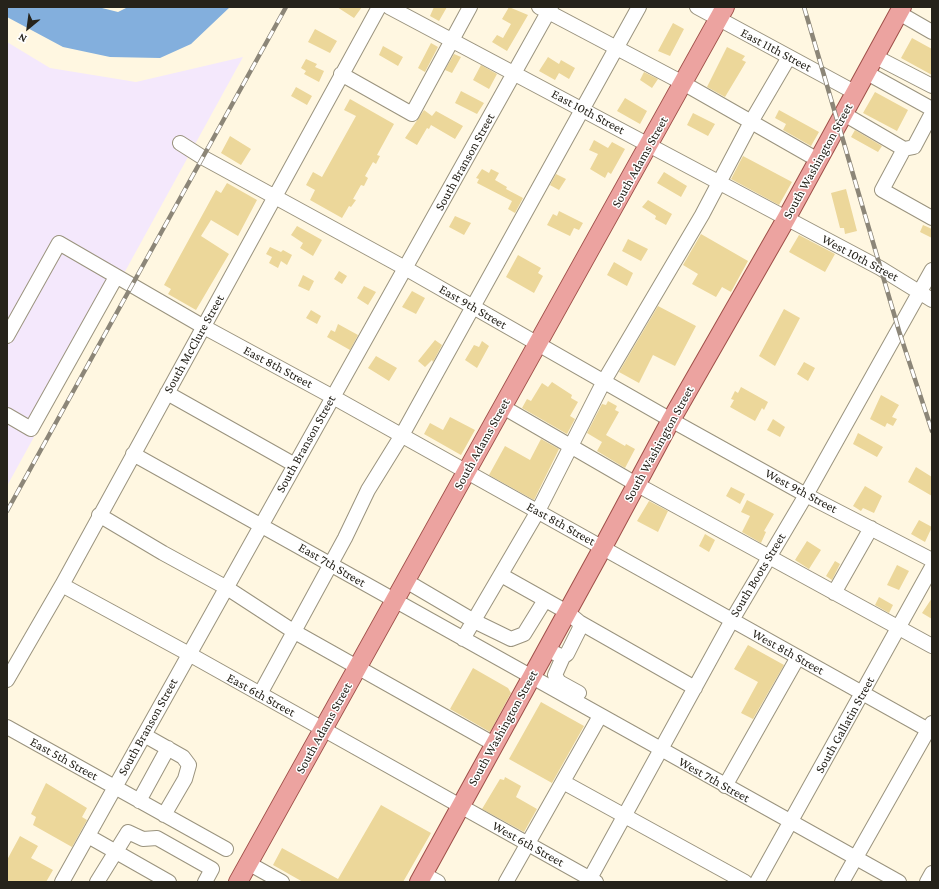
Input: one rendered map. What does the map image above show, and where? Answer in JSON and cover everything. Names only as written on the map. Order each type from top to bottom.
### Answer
[{"type":"main road","name":"South Washington Street","points":[[427,879],[460,807],[530,677],[546,649],[573,617],[603,547],[636,484],[856,93],[901,10]]},
{"type":"main road","name":"South Adams Street","points":[[238,882],[722,13]]},
{"type":"street","name":"South McClure Street","points":[[7,680],[62,585],[99,515],[204,327],[274,196],[379,7]]},
{"type":"street","name":"East 10th Street","points":[[389,7],[786,218]]},
{"type":"street","points":[[341,74],[412,114],[470,7]]},
{"type":"street","points":[[260,694],[368,490],[402,435],[472,306],[617,49],[639,7]]},
{"type":"street","name":"East 11th Street","points":[[697,7],[722,13],[789,57],[856,93]]},
{"type":"street","points":[[546,9],[617,49],[683,83],[818,160]]},
{"type":"street","name":"South Branson Street","points":[[67,880],[88,836],[144,735],[515,73],[546,9]]},
{"type":"street","points":[[901,10],[932,32]]},
{"type":"street","points":[[876,56],[932,86]]},
{"type":"street","points":[[463,639],[538,511],[572,447],[604,381],[720,183],[751,122],[789,57]]},
{"type":"street","points":[[867,73],[932,109]]},
{"type":"street","points":[[844,114],[904,149],[914,147],[932,114]]},
{"type":"street","name":"East 9th Street","points":[[180,143],[405,268],[671,420]]},
{"type":"street","points":[[904,149],[882,190],[932,218]]},
{"type":"street","name":"West 10th Street","points":[[786,218],[880,268],[926,296]]},
{"type":"street","name":"East 8th Street","points":[[7,336],[59,244],[204,327],[603,547]]},
{"type":"street","name":"South Boots Street","points":[[591,881],[624,816],[732,620],[926,296],[932,270]]},
{"type":"street","points":[[7,415],[31,428],[116,277]]},
{"type":"street","points":[[167,393],[295,464]]},
{"type":"street","points":[[503,407],[636,484],[932,646]]},
{"type":"street","name":"West 9th Street","points":[[671,420],[806,495],[932,560]]},
{"type":"street","name":"East 7th Street","points":[[133,454],[262,525],[530,677]]},
{"type":"street","points":[[99,515],[163,553],[227,588],[293,631],[358,666],[494,744]]},
{"type":"street","points":[[834,593],[871,528]]},
{"type":"street","name":"West 8th Street","points":[[603,547],[862,693],[931,728]]},
{"type":"street","name":"South Gallatin Street","points":[[757,882],[932,567]]},
{"type":"street","points":[[500,575],[546,600],[695,688]]},
{"type":"street","points":[[406,581],[474,621],[512,639],[524,634],[546,600]]},
{"type":"street","name":"East 6th Street","points":[[62,585],[189,654],[460,807]]},
{"type":"street","points":[[573,617],[580,628],[567,654],[563,657],[556,675],[559,682],[579,693]]},
{"type":"street","points":[[546,649],[563,657]]},
{"type":"street","points":[[725,786],[798,657]]},
{"type":"street","name":"West 7th Street","points":[[530,677],[899,882]]},
{"type":"street","points":[[506,882],[600,716]]},
{"type":"street","name":"East 5th Street","points":[[7,727],[226,849]]},
{"type":"street","points":[[842,882],[931,728]]},
{"type":"street","points":[[144,735],[183,757],[189,765],[185,779],[164,815]]},
{"type":"street","points":[[139,801],[168,748]]},
{"type":"street","points":[[563,782],[745,882]]},
{"type":"street","name":"West 6th Street","points":[[460,807],[528,844],[591,881]]},
{"type":"street","points":[[97,882],[106,865],[128,832],[143,839],[157,838],[212,869],[205,882]]},
{"type":"street","points":[[88,836],[169,882]]},
{"type":"street","points":[[248,863],[282,882]]},
{"type":"street","points":[[927,882],[932,873]]},
{"type":"shaded area","points":[[7,42],[50,68],[136,82],[243,57],[7,486]]},
{"type":"water","points":[[7,7],[98,7],[118,12],[128,7],[230,7],[191,44],[160,58],[110,57],[63,47],[7,17]]},
{"type":"building","points":[[337,7],[362,7],[354,18]]},
{"type":"building","points":[[434,7],[447,7],[439,21],[430,16]]},
{"type":"building","points":[[509,7],[528,15],[507,51],[492,42],[497,35],[503,38],[511,24],[502,19]]},
{"type":"building","points":[[673,23],[684,29],[670,56],[658,51]]},
{"type":"building","points":[[315,29],[337,41],[330,53],[308,42]]},
{"type":"building","points":[[912,38],[932,49],[932,75],[901,58]]},
{"type":"building","points":[[431,43],[438,47],[425,72],[418,68]]},
{"type":"building","points":[[383,46],[403,57],[398,66],[379,55]]},
{"type":"building","points":[[727,47],[745,56],[742,60],[746,62],[725,97],[707,87]]},
{"type":"building","points":[[454,54],[461,57],[452,73],[445,70]]},
{"type":"building","points":[[548,57],[559,64],[561,60],[575,68],[569,79],[559,73],[555,80],[539,71]]},
{"type":"building","points":[[306,59],[317,64],[315,67],[324,71],[319,82],[304,74],[306,71],[301,68]]},
{"type":"building","points":[[481,65],[497,74],[489,89],[473,80]]},
{"type":"building","points":[[644,72],[658,79],[652,88],[640,80]]},
{"type":"building","points":[[296,87],[312,96],[307,105],[291,96]]},
{"type":"building","points":[[461,91],[484,103],[477,114],[455,103]]},
{"type":"building","points":[[875,92],[908,110],[897,131],[863,113]]},
{"type":"building","points":[[625,98],[647,111],[640,124],[617,111]]},
{"type":"building","points":[[350,99],[394,124],[377,155],[380,156],[376,164],[373,162],[365,176],[368,178],[364,186],[361,185],[353,199],[356,200],[351,207],[349,206],[342,218],[310,200],[315,190],[306,185],[313,172],[322,177],[356,116],[344,110]]},
{"type":"building","points":[[424,110],[432,116],[436,111],[463,126],[455,139],[431,125],[429,129],[427,128],[417,145],[405,138]]},
{"type":"building","points":[[779,110],[819,132],[811,146],[783,130],[786,124],[775,118]]},
{"type":"building","points":[[693,113],[715,124],[708,136],[687,125]]},
{"type":"building","points":[[855,130],[882,146],[878,152],[851,137]]},
{"type":"building","points":[[230,136],[251,149],[241,165],[221,153]]},
{"type":"building","points":[[594,140],[608,148],[612,142],[625,149],[611,174],[608,172],[605,178],[590,169],[598,154],[589,150]]},
{"type":"building","points":[[743,156],[792,182],[779,205],[731,179]]},
{"type":"building","points":[[482,169],[489,173],[491,169],[499,173],[495,180],[507,187],[506,189],[523,198],[515,213],[508,209],[512,201],[477,183],[479,179],[476,178]]},
{"type":"building","points":[[664,172],[687,186],[681,197],[657,183]]},
{"type":"building","points":[[556,174],[566,179],[559,190],[550,185]]},
{"type":"building","points":[[227,183],[257,200],[238,236],[211,220],[201,236],[229,254],[196,310],[168,294],[171,289],[164,285],[216,190],[221,193]]},
{"type":"building","points":[[846,189],[857,231],[845,234],[844,228],[840,228],[831,193]]},
{"type":"building","points":[[648,200],[672,214],[666,225],[655,219],[656,216],[642,207]]},
{"type":"building","points":[[559,211],[583,223],[579,230],[574,228],[570,236],[547,225],[553,214],[557,216]]},
{"type":"building","points":[[455,216],[471,223],[464,235],[449,227]]},
{"type":"building","points":[[923,225],[932,229],[932,238],[920,232]]},
{"type":"building","points":[[297,226],[322,240],[313,256],[300,248],[303,243],[291,235]]},
{"type":"building","points":[[701,234],[748,261],[731,292],[722,287],[716,297],[692,284],[698,274],[683,265]]},
{"type":"building","points":[[799,235],[835,254],[825,272],[789,252]]},
{"type":"building","points":[[628,239],[648,249],[641,261],[622,251]]},
{"type":"building","points":[[270,247],[281,252],[283,250],[292,255],[287,265],[281,261],[278,268],[269,263],[272,257],[266,254]]},
{"type":"building","points":[[518,255],[541,268],[538,273],[543,276],[534,293],[506,277]]},
{"type":"building","points":[[614,262],[633,273],[627,286],[607,275]]},
{"type":"building","points":[[339,271],[347,276],[342,284],[334,279]]},
{"type":"building","points":[[303,275],[314,281],[309,291],[298,286]]},
{"type":"building","points":[[364,286],[376,292],[368,305],[357,298]]},
{"type":"building","points":[[412,291],[425,298],[416,314],[402,307]]},
{"type":"building","points":[[658,306],[696,326],[675,366],[653,355],[639,383],[619,372]]},
{"type":"building","points":[[784,309],[800,318],[775,366],[759,356]]},
{"type":"building","points":[[311,310],[321,316],[317,324],[306,318]]},
{"type":"building","points":[[338,324],[358,335],[350,350],[327,337],[331,330],[335,332]]},
{"type":"building","points":[[435,340],[442,345],[433,362],[432,360],[425,367],[418,361]]},
{"type":"building","points":[[482,341],[489,346],[477,368],[465,360],[474,345],[479,347]]},
{"type":"building","points":[[376,356],[397,368],[389,381],[368,368]]},
{"type":"building","points":[[804,362],[815,368],[808,381],[797,374]]},
{"type":"building","points":[[552,382],[572,395],[571,398],[578,402],[570,416],[575,419],[567,434],[522,408],[527,399],[531,401],[542,383],[548,387]]},
{"type":"building","points":[[741,387],[768,402],[764,410],[762,408],[755,421],[730,407],[734,400],[731,399],[735,391],[738,393]]},
{"type":"building","points":[[881,395],[899,405],[892,417],[897,419],[893,426],[887,423],[885,427],[870,419]]},
{"type":"building","points":[[608,401],[617,406],[615,410],[619,412],[606,435],[625,446],[626,444],[635,449],[625,468],[597,451],[602,442],[587,433],[602,404],[606,405]]},
{"type":"building","points":[[450,417],[475,430],[461,455],[424,434],[430,423],[443,430]]},
{"type":"building","points":[[773,419],[785,427],[780,437],[767,430]]},
{"type":"building","points":[[858,433],[883,447],[877,457],[853,444]]},
{"type":"building","points":[[541,439],[559,449],[534,500],[489,475],[505,446],[530,460]]},
{"type":"building","points":[[916,467],[932,477],[932,496],[908,482]]},
{"type":"building","points":[[865,486],[882,496],[874,513],[863,508],[861,511],[853,506]]},
{"type":"building","points":[[731,487],[745,494],[740,504],[726,496]]},
{"type":"building","points":[[747,500],[774,514],[764,531],[766,532],[761,543],[742,532],[750,516],[741,512]]},
{"type":"building","points":[[649,501],[668,511],[658,532],[637,521]]},
{"type":"building","points":[[919,520],[932,527],[925,542],[911,534]]},
{"type":"building","points":[[705,534],[715,540],[709,552],[699,546]]},
{"type":"building","points":[[807,541],[821,550],[809,569],[795,560]]},
{"type":"building","points":[[835,561],[840,564],[832,580],[826,576]]},
{"type":"building","points":[[897,565],[909,571],[899,590],[887,585]]},
{"type":"building","points":[[879,597],[893,605],[889,613],[875,605]]},
{"type":"building","points":[[932,598],[932,619],[922,613]]},
{"type":"building","points":[[748,645],[784,665],[753,719],[741,713],[758,682],[734,669]]},
{"type":"building","points":[[473,668],[508,688],[511,693],[490,732],[450,709]]},
{"type":"building","points":[[541,702],[584,726],[552,783],[509,759]]},
{"type":"building","points":[[505,777],[521,786],[516,797],[537,809],[524,832],[482,809],[500,779],[504,780]]},
{"type":"building","points":[[46,783],[87,808],[82,817],[87,820],[72,847],[33,825],[36,817],[31,814]]},
{"type":"building","points":[[381,805],[431,833],[403,882],[303,882],[273,865],[282,848],[338,879]]},
{"type":"building","points":[[20,836],[38,846],[31,858],[53,870],[46,882],[7,882],[7,860]]},
{"type":"railway","points":[[7,511],[286,7]]},
{"type":"railway","points":[[804,7],[899,331],[932,431]]}]
